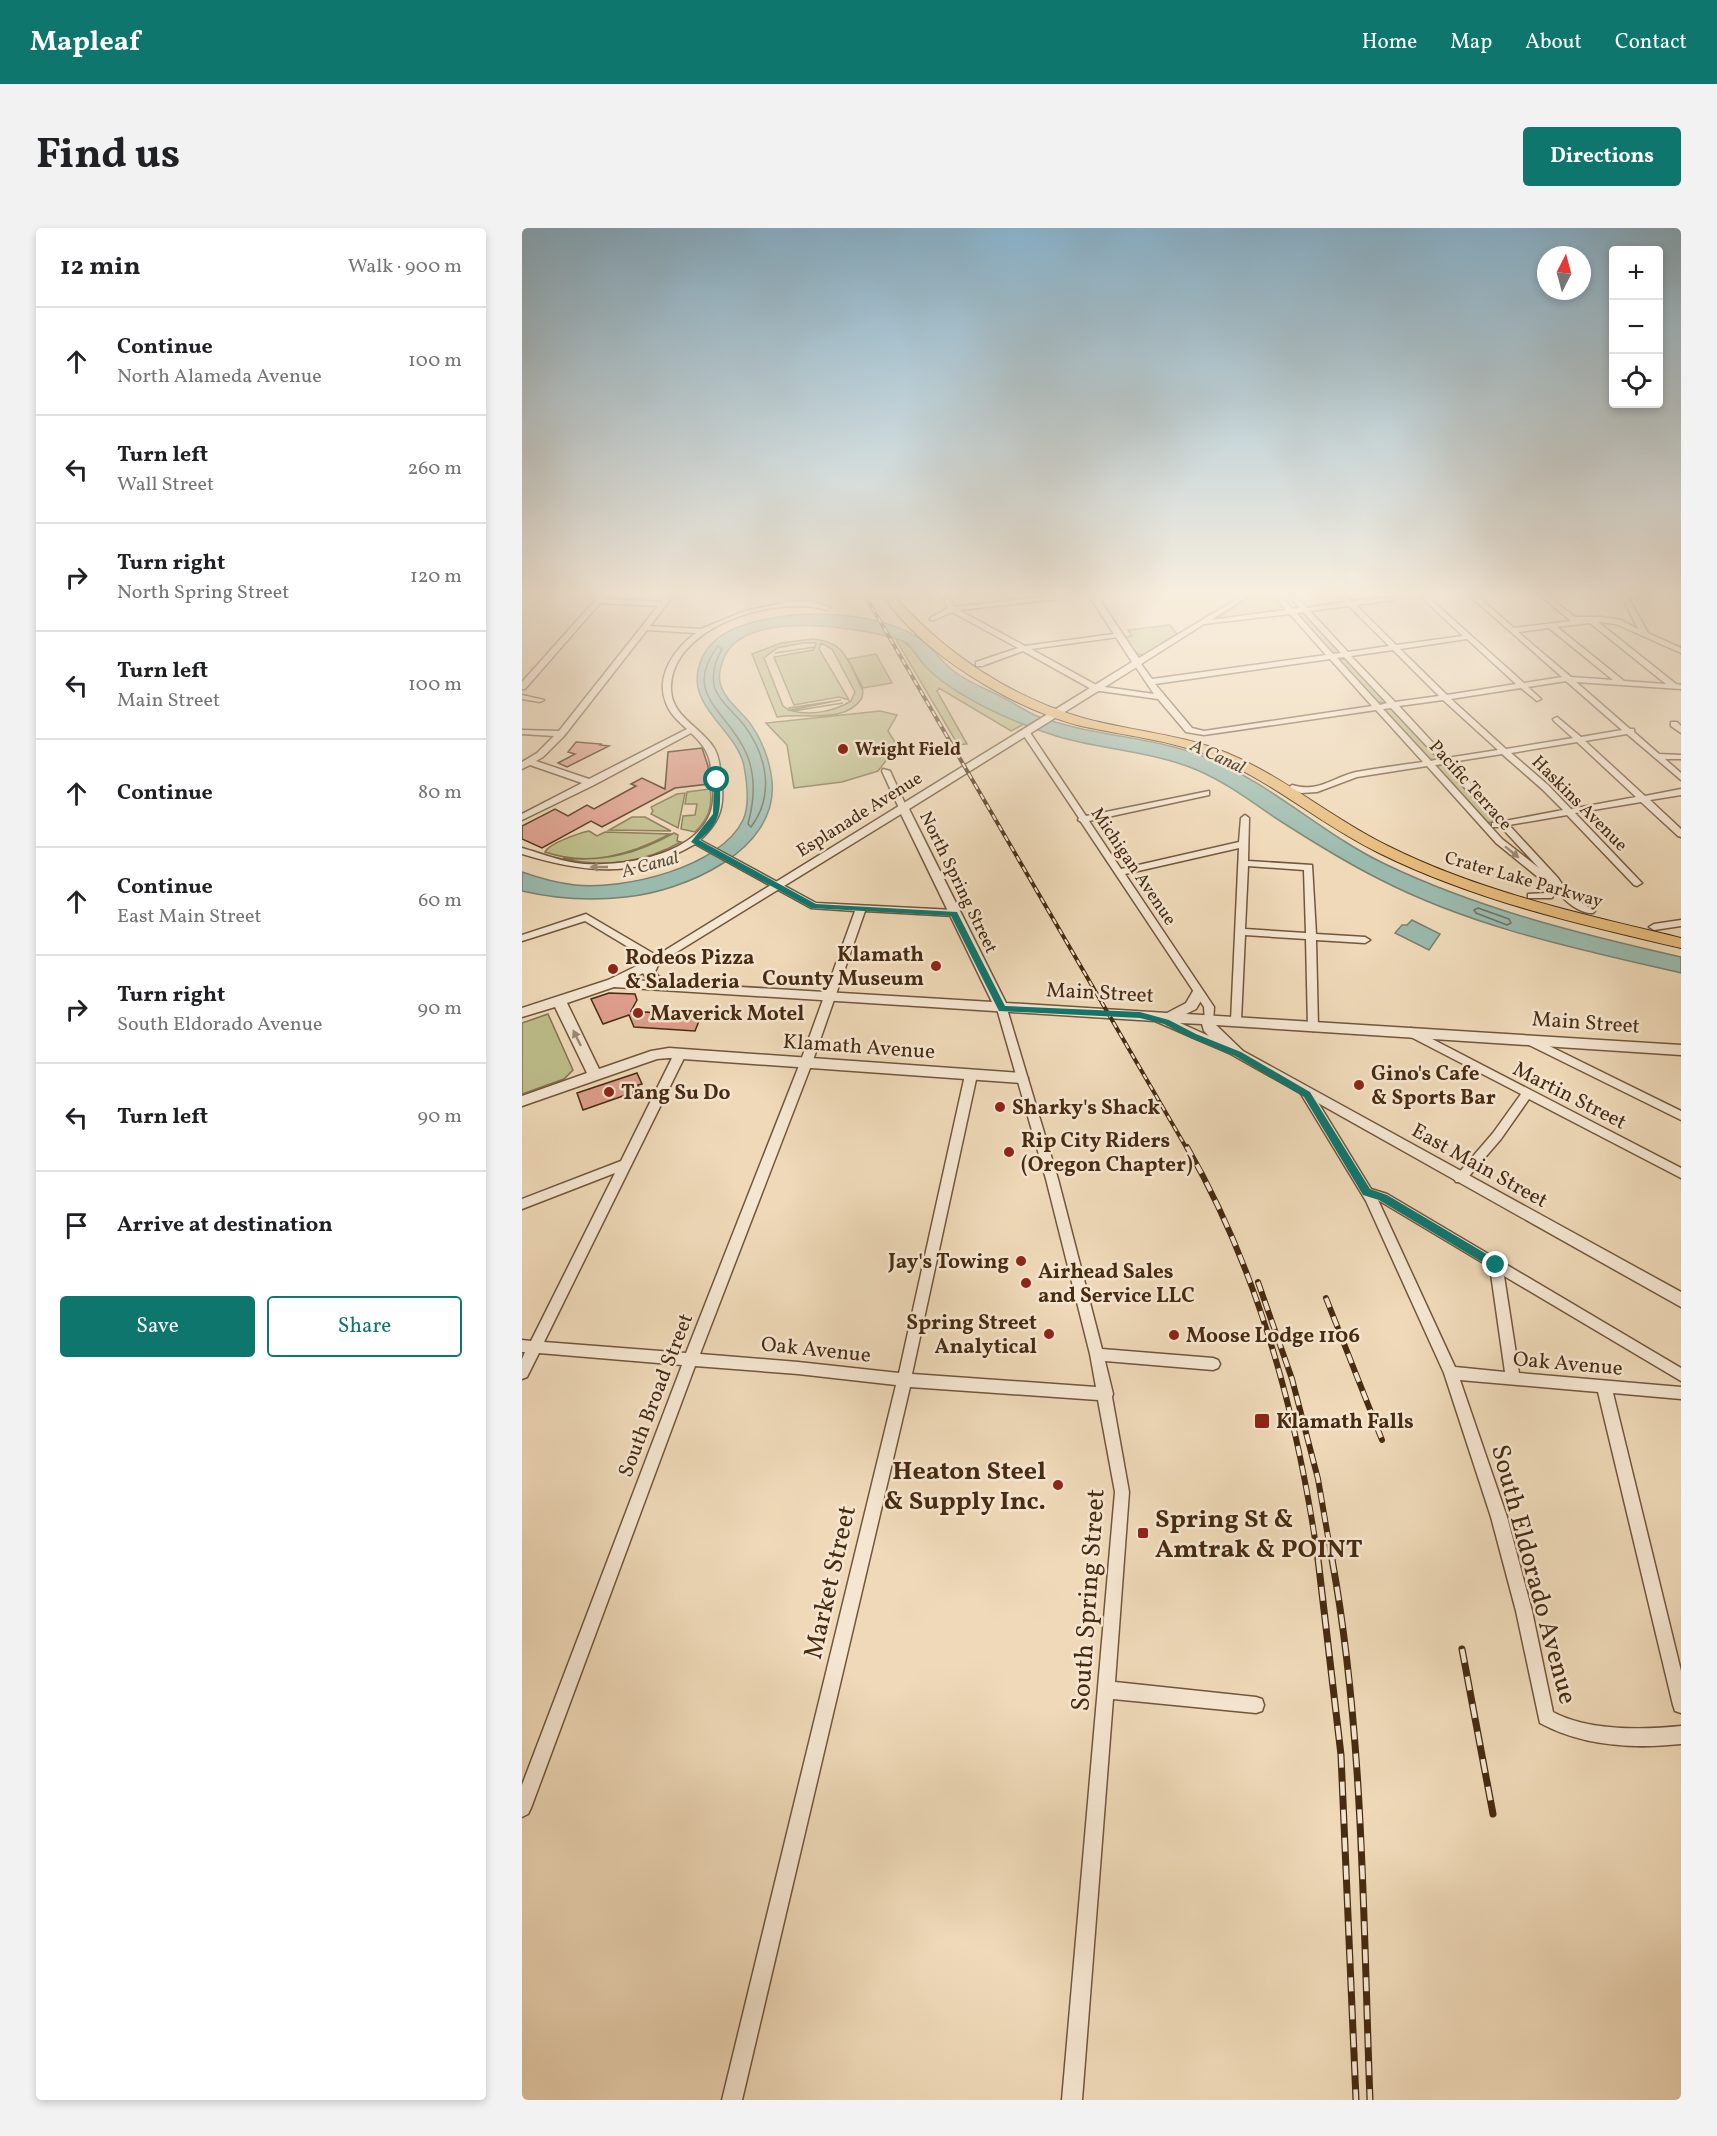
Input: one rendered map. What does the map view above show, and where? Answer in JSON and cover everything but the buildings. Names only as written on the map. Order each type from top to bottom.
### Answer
[{"type":"main road","name":"Crater Lake Parkway","points":[[999,684],[1022,699],[1056,714],[1190,745],[1239,763],[1277,784],[1345,830],[1436,875],[1519,902],[1681,943]]},
{"type":"main road","name":"Crater Lake Parkway","points":[[1012,684],[1056,714],[1189,738],[1237,755],[1394,846],[1461,875],[1531,896],[1681,934]]},
{"type":"street","points":[[526,764],[561,734],[601,684]]},
{"type":"street","points":[[522,851],[565,864],[610,867],[650,860],[694,840],[706,831],[717,814],[718,797],[714,756],[704,739],[691,730],[676,713],[667,693],[669,684]]},
{"type":"street","points":[[1090,684],[1096,688],[1160,697]]},
{"type":"street","name":"Esplanade Avenue","points":[[613,983],[655,962],[1102,684]]},
{"type":"street","points":[[1152,684],[1189,730],[1195,733],[1521,684]]},
{"type":"street","name":"Pacific Terrace","points":[[1356,684],[1488,826],[1499,841],[1548,880],[1553,889],[1549,896],[1531,896]]},
{"type":"street","name":"Pacific Terrace","points":[[1375,684],[1501,824],[1555,880],[1567,898],[1590,910]]},
{"type":"street","name":"Haskins Avenue","points":[[1432,684],[1501,751],[1545,787],[1637,884]]},
{"type":"street","points":[[1523,684],[1537,699]]},
{"type":"street","points":[[1574,684],[1631,731],[1681,777]]},
{"type":"street","points":[[1628,684],[1679,688]]},
{"type":"street","points":[[522,697],[540,700]]},
{"type":"street","points":[[1557,719],[1681,834]]},
{"type":"street","points":[[1674,724],[1681,731]]},
{"type":"street","points":[[522,817],[691,730]]},
{"type":"street","name":"Michigan Avenue","points":[[1029,731],[1082,820],[1120,872],[1198,994],[1209,1007],[1209,1019]]},
{"type":"street","points":[[1292,788],[1301,792],[1320,790],[1356,774],[1631,731]]},
{"type":"street","points":[[522,732],[561,734]]},
{"type":"street","points":[[1658,756],[1681,757]]},
{"type":"street","points":[[526,764],[591,783]]},
{"type":"street","name":"North Spring Street","points":[[886,771],[1002,1009]]},
{"type":"street","points":[[1488,826],[1681,792]]},
{"type":"street","points":[[1082,820],[1206,793]]},
{"type":"street","points":[[1236,1021],[1245,818]]},
{"type":"street","points":[[694,840],[814,906],[954,913]]},
{"type":"street","points":[[1120,872],[1244,844]]},
{"type":"street","points":[[1242,863],[1309,867],[1313,1027]]},
{"type":"street","name":"South Broad Street","points":[[522,1808],[691,1359],[806,1063],[861,909]]},
{"type":"street","points":[[522,938],[586,917],[655,962],[649,972],[653,979],[683,988]]},
{"type":"street","points":[[1654,927],[1681,923]]},
{"type":"street","points":[[1239,932],[1365,940]]},
{"type":"street","name":"Main Street","points":[[522,1013],[613,983],[1681,1050]]},
{"type":"street","points":[[1169,1017],[1183,1013],[1191,1006],[1198,994]]},
{"type":"street","points":[[559,1001],[595,1075]]},
{"type":"street","name":"South Spring Street","points":[[1002,1009],[1052,1179],[1097,1354],[1122,1492],[1072,2100]]},
{"type":"street","points":[[1140,1015],[1166,1022],[1193,1036],[1238,1054]]},
{"type":"street","name":"East Main Street","points":[[1209,1019],[1209,1028],[1238,1054],[1681,1300]]},
{"type":"street","points":[[1238,1054],[1228,1041],[1228,1031],[1257,1023]]},
{"type":"street","name":"Martin Street","points":[[1411,1032],[1526,1095],[1681,1173]]},
{"type":"street","points":[[1529,1040],[1681,1116]]},
{"type":"street","name":"Klamath Avenue","points":[[522,1101],[656,1054],[1021,1078]]},
{"type":"street","points":[[522,1374],[528,1347],[626,1164],[680,1054]]},
{"type":"street","name":"Market Street","points":[[732,2100],[904,1380],[971,1075]]},
{"type":"street","name":"South Eldorado Avenue","points":[[1307,1094],[1367,1192],[1451,1373],[1499,1517],[1524,1611],[1546,1717],[1556,1725],[1581,1730],[1657,1739],[1681,1735]]},
{"type":"street","points":[[1460,1179],[1497,1136],[1526,1095]]},
{"type":"street","points":[[522,1204],[626,1164]]},
{"type":"street","points":[[1367,1192],[1383,1197],[1681,1374]]},
{"type":"street","points":[[1496,1265],[1513,1379]]},
{"type":"street","name":"Oak Avenue","points":[[528,1347],[691,1359],[904,1380],[1106,1394]]},
{"type":"street","points":[[1097,1354],[1213,1364]]},
{"type":"street","name":"Oak Avenue","points":[[1451,1373],[1681,1393]]},
{"type":"street","points":[[1604,1387],[1681,1705]]},
{"type":"street","points":[[1107,1690],[1256,1705]]},
{"type":"green space","points":[[764,684],[774,684],[783,706],[789,710],[789,708],[841,700],[790,710],[792,711],[843,703],[793,711],[807,713],[830,710],[845,705],[851,701],[855,692],[851,684],[860,684],[863,691],[862,698],[845,712],[823,716],[777,717]]},
{"type":"green space","points":[[785,684],[840,684],[849,700],[839,697],[794,705]]},
{"type":"green space","points":[[861,684],[884,684],[863,688]]},
{"type":"green space","points":[[922,684],[951,684],[986,707],[1024,724],[1011,731],[939,688],[937,691],[967,744],[958,745]]},
{"type":"green space","points":[[1361,684],[1372,684],[1388,701],[1386,703],[1377,702]]},
{"type":"green space","points":[[1391,708],[1440,757],[1439,760],[1428,759],[1384,710]]},
{"type":"green space","name":"Wright Field","points":[[880,711],[897,715],[888,731],[902,753],[891,754],[878,771],[842,782],[794,788],[787,745],[766,723]]},
{"type":"green space","points":[[1442,764],[1497,820],[1497,823],[1486,822],[1437,767]]},
{"type":"green space","points":[[710,789],[710,808],[703,822],[695,832],[681,829],[683,816],[695,815],[697,804],[685,804],[687,792]]},
{"type":"green space","points":[[685,793],[678,828],[651,814],[653,811],[651,807],[677,794]]},
{"type":"green space","points":[[632,817],[645,817],[671,831],[609,830]]},
{"type":"green space","points":[[589,831],[597,836],[605,832],[670,834],[640,848],[609,856],[577,858],[545,852],[558,842]]},
{"type":"green space","points":[[674,833],[678,835],[677,841],[681,842],[639,859],[593,863],[563,858],[593,859],[620,855],[647,846]]},
{"type":"green space","points":[[548,1014],[573,1070],[564,1079],[522,1094],[522,1023]]},
{"type":"water","points":[[697,684],[721,684],[726,696],[749,722],[767,757],[772,781],[770,806],[760,828],[744,847],[723,863],[700,876],[649,893],[587,899],[522,891],[522,872],[575,885],[618,884],[643,879],[692,863],[714,851],[731,837],[743,820],[747,807],[744,766],[740,753],[701,697]]},
{"type":"water","points":[[947,684],[975,684],[1028,712],[1058,723],[1168,746],[1210,759],[1255,782],[1341,839],[1385,864],[1457,894],[1530,919],[1681,957],[1681,973],[1527,935],[1452,911],[1379,879],[1339,857],[1237,792],[1197,770],[1162,759],[1056,736],[986,708]]},
{"type":"water","points":[[1412,920],[1440,934],[1429,950],[1395,933],[1402,925],[1407,925]]},
{"type":"railway","points":[[917,684],[1187,1149]]},
{"type":"railway","points":[[1187,1147],[1235,1244],[1272,1347],[1299,1453],[1318,1560]]},
{"type":"railway","points":[[1258,1282],[1292,1379],[1318,1479],[1332,1560]]},
{"type":"railway","points":[[1326,1298],[1382,1440]]},
{"type":"railway","points":[[1318,1559],[1341,1755],[1356,2100]]},
{"type":"railway","points":[[1332,1559],[1343,1626],[1356,1760],[1370,2100]]},
{"type":"railway","points":[[1462,1649],[1493,1814]]},
{"type":"place","name":"Wright Field","points":[[843,749]]},
{"type":"place","name":"Klamath County Museum","points":[[936,966]]},
{"type":"place","name":"Rodeos Pizza & Saladeria","points":[[613,969]]},
{"type":"place","name":"Maverick Motel","points":[[638,1013]]},
{"type":"place","name":"Gino's Cafe & Sports Bar","points":[[1359,1085]]},
{"type":"place","name":"Tang Su Do","points":[[609,1092]]},
{"type":"place","name":"Sharky's Shack","points":[[1000,1107]]},
{"type":"place","name":"Rip City Riders (Oregon Chapter)","points":[[1009,1152]]},
{"type":"place","name":"Jay's Towing","points":[[1021,1261]]},
{"type":"place","name":"Airhead Sales and Service LLC","points":[[1026,1283]]},
{"type":"place","name":"Spring Street Analytical","points":[[1049,1334]]},
{"type":"place","name":"Moose Lodge 1106","points":[[1174,1335]]},
{"type":"place","name":"Klamath Falls","points":[[1262,1421]]},
{"type":"place","name":"Heaton Steel & Supply Inc.","points":[[1058,1485]]},
{"type":"place","name":"Spring St & Amtrak & POINT","points":[[1143,1533]]},
{"type":"route","points":[[717,780],[717,814],[706,831],[694,840],[814,906],[954,913],[1002,1009],[1140,1015],[1166,1022],[1193,1036],[1238,1054],[1307,1094],[1367,1192],[1383,1197],[1496,1265]]},
{"type":"water label","name":"A Canal","points":[[1218,756]]},
{"type":"water label","name":"A Canal","points":[[650,864]]}]
